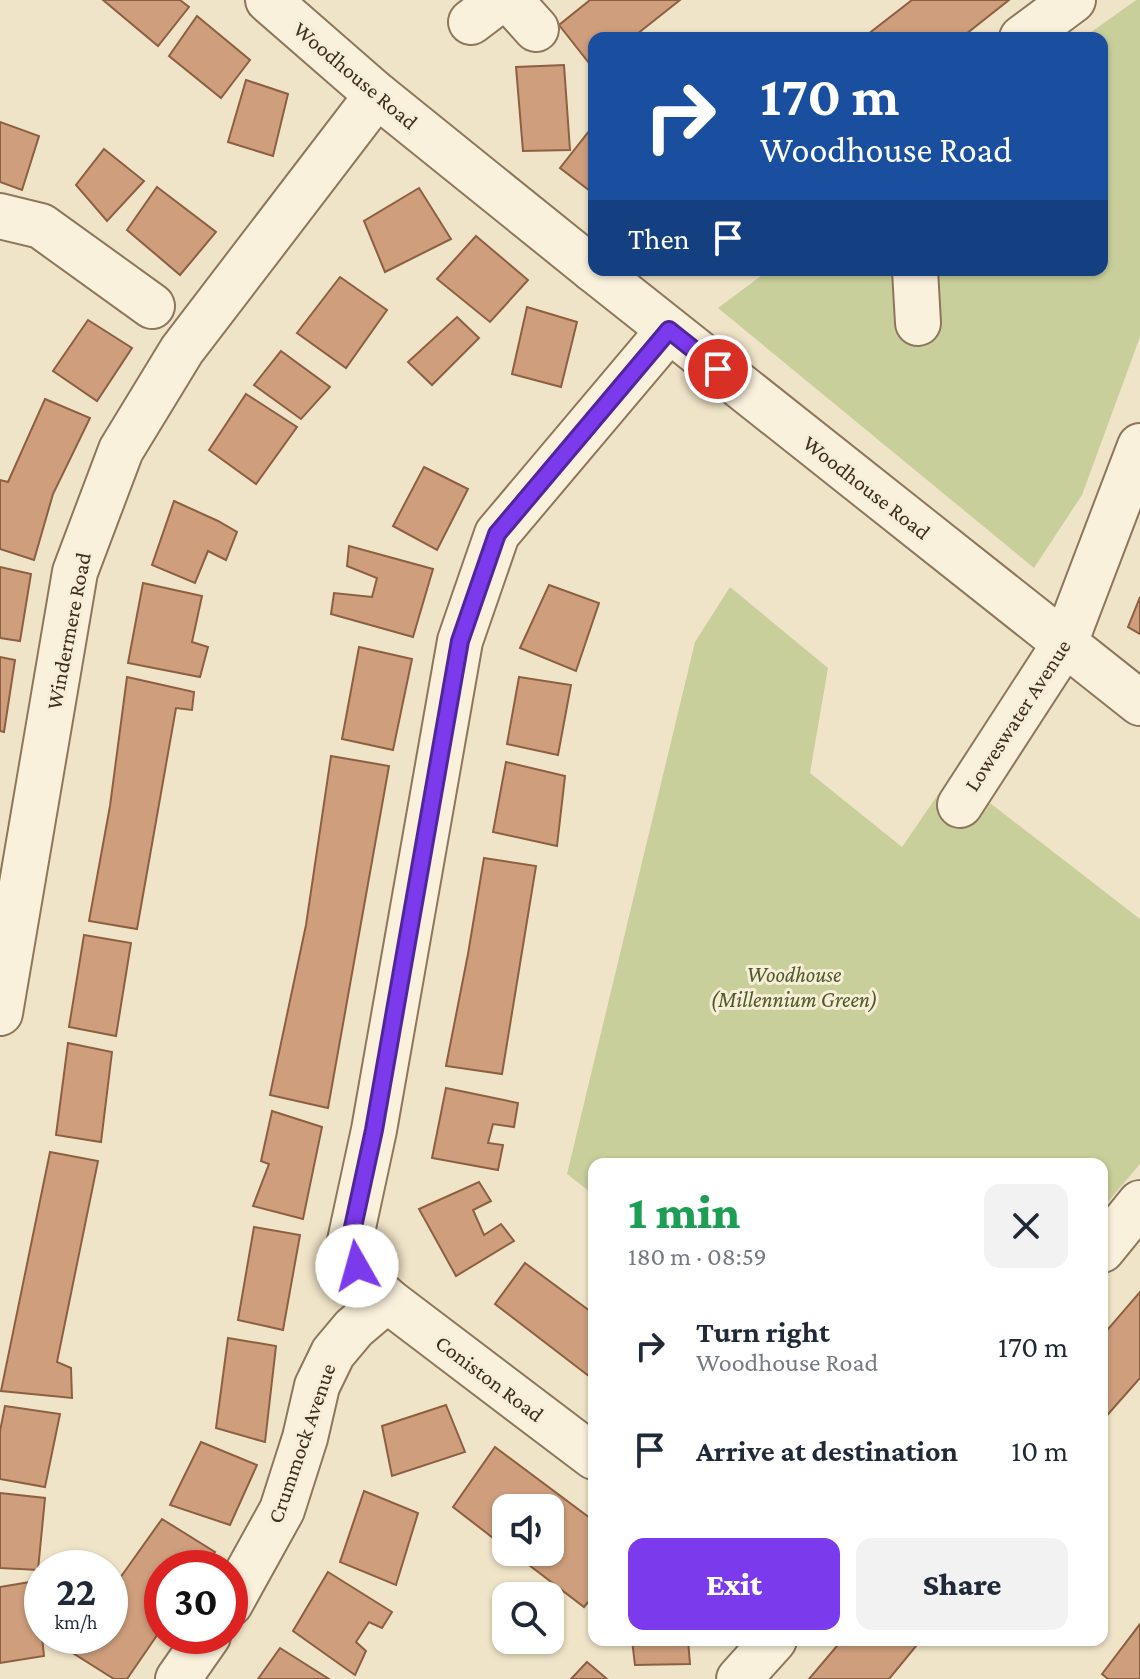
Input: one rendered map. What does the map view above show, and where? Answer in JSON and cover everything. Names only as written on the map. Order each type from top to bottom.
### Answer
[{"type":"street","name":"Woodhouse Road","points":[[268,0],[377,95],[588,265]]},
{"type":"street","points":[[1030,32],[1073,0]]},
{"type":"street","name":"Windermere Road","points":[[0,1013],[75,572],[121,450],[182,350],[377,95]]},
{"type":"street","points":[[0,216],[41,226],[152,306]]},
{"type":"street","name":"Woodhouse Road","points":[[602,276],[1140,703]]},
{"type":"street","points":[[915,276],[918,323]]},
{"type":"street","points":[[387,1300],[357,1266],[350,1241],[374,1130],[460,641],[497,534],[669,330]]},
{"type":"street","name":"Loweswater Avenue","points":[[960,805],[1065,643],[1140,446]]},
{"type":"street","points":[[1108,1243],[1140,1203]]},
{"type":"street","name":"Coniston Road","points":[[387,1300],[588,1452]]},
{"type":"street","name":"Crummock Avenue","points":[[248,1571],[282,1510],[305,1438],[317,1386],[333,1353],[354,1328],[387,1300]]},
{"type":"street","points":[[739,1679],[769,1646]]},
{"type":"street","points":[[178,1679],[195,1654]]},
{"type":"green space","points":[[1140,0],[1140,337],[1082,495],[1034,568],[718,308],[761,276],[1108,276],[1108,32],[1091,32]]},
{"type":"green space","name":"Woodhouse (Millennium Green)","points":[[730,587],[828,668],[810,773],[902,847],[939,793],[979,819],[990,803],[1140,919],[1140,1164],[1108,1202],[1108,1158],[588,1158],[588,1190],[567,1174],[695,642]]},
{"type":"building","points":[[103,0],[180,0],[189,7],[158,46]]},
{"type":"building","points":[[590,0],[680,0],[640,32],[588,32],[588,62],[559,25]]},
{"type":"building","points":[[912,0],[1009,0],[969,32],[871,32]]},
{"type":"building","points":[[197,16],[250,60],[221,98],[169,56]]},
{"type":"building","points":[[564,65],[570,150],[523,151],[516,67]]},
{"type":"building","points":[[246,80],[288,94],[273,156],[228,142]]},
{"type":"building","points":[[0,122],[39,136],[22,190],[0,182]]},
{"type":"building","points":[[588,133],[588,189],[560,168]]},
{"type":"building","points":[[104,149],[144,181],[107,221],[76,185]]},
{"type":"building","points":[[157,187],[216,232],[180,275],[127,230]]},
{"type":"building","points":[[419,188],[451,239],[385,272],[364,221]]},
{"type":"building","points":[[476,236],[528,280],[490,322],[437,279]]},
{"type":"building","points":[[340,277],[387,310],[346,368],[297,333]]},
{"type":"building","points":[[527,307],[577,322],[561,387],[512,374]]},
{"type":"building","points":[[457,317],[479,338],[432,385],[408,362]]},
{"type":"building","points":[[88,320],[132,348],[97,401],[53,371]]},
{"type":"building","points":[[281,351],[330,387],[301,419],[254,385]]},
{"type":"building","points":[[246,394],[297,427],[256,484],[209,450]]},
{"type":"building","points":[[45,399],[90,418],[53,494],[34,560],[0,549],[0,480],[8,482]]},
{"type":"building","points":[[424,467],[468,489],[437,550],[393,526]]},
{"type":"building","points":[[174,501],[237,532],[226,560],[208,551],[195,583],[152,565]]},
{"type":"building","points":[[349,546],[433,569],[413,637],[331,614],[334,593],[372,597],[377,578],[347,566]]},
{"type":"building","points":[[0,567],[31,574],[20,641],[0,638]]},
{"type":"building","points":[[143,583],[202,596],[192,642],[208,647],[200,677],[128,663]]},
{"type":"building","points":[[549,585],[599,603],[576,671],[520,648]]},
{"type":"building","points":[[1140,597],[1140,634],[1128,627]]},
{"type":"building","points":[[359,647],[412,659],[393,750],[342,739]]},
{"type":"building","points":[[0,657],[15,660],[4,732],[0,731]]},
{"type":"building","points":[[127,677],[194,692],[192,710],[176,708],[137,929],[89,921],[110,806]]},
{"type":"building","points":[[519,677],[571,685],[558,755],[507,744]]},
{"type":"building","points":[[331,756],[389,766],[328,1108],[270,1095],[306,925]]},
{"type":"building","points":[[506,762],[565,776],[557,846],[493,832]]},
{"type":"building","points":[[484,858],[536,866],[502,1074],[446,1066]]},
{"type":"building","points":[[84,935],[131,943],[116,1036],[69,1027]]},
{"type":"building","points":[[68,1043],[112,1052],[101,1142],[56,1135]]},
{"type":"building","points":[[446,1088],[518,1103],[514,1127],[493,1124],[488,1143],[503,1145],[498,1170],[432,1158]]},
{"type":"building","points":[[272,1111],[322,1127],[303,1219],[253,1206],[269,1164],[261,1161]]},
{"type":"building","points":[[50,1152],[98,1161],[57,1362],[71,1368],[72,1398],[1,1391]]},
{"type":"building","points":[[479,1182],[491,1201],[473,1210],[484,1235],[501,1224],[514,1241],[456,1276],[419,1209]]},
{"type":"building","points":[[254,1227],[300,1235],[283,1330],[238,1320]]},
{"type":"building","points":[[525,1263],[588,1310],[588,1375],[495,1304]]},
{"type":"building","points":[[1140,1292],[1140,1378],[1108,1414],[1108,1329]]},
{"type":"building","points":[[228,1338],[276,1346],[265,1442],[216,1428]]},
{"type":"building","points":[[446,1405],[465,1452],[392,1476],[382,1426]]},
{"type":"building","points":[[5,1406],[60,1414],[45,1487],[0,1479],[0,1431]]},
{"type":"building","points":[[201,1442],[257,1465],[230,1525],[170,1505]]},
{"type":"building","points":[[495,1447],[558,1494],[492,1494],[492,1537],[453,1507]]},
{"type":"building","points":[[364,1491],[418,1513],[396,1585],[340,1562]]},
{"type":"building","points":[[0,1493],[45,1498],[40,1550],[24,1550],[24,1569],[0,1568]]},
{"type":"building","points":[[564,1499],[588,1517],[588,1602],[584,1607],[564,1592],[564,1582],[551,1582],[530,1566],[564,1566]]},
{"type":"building","points":[[162,1519],[212,1550],[144,1550],[144,1654],[127,1679],[114,1679],[74,1654],[128,1654],[128,1567]]},
{"type":"building","points":[[328,1572],[392,1612],[382,1628],[369,1622],[356,1642],[366,1651],[355,1675],[293,1631]]},
{"type":"building","points":[[24,1583],[24,1654],[44,1656],[0,1663],[0,1587]]},
{"type":"building","points":[[1140,1624],[1140,1679],[1108,1679],[1102,1674]]},
{"type":"building","points":[[633,1646],[688,1646],[690,1664],[635,1665]]},
{"type":"building","points":[[837,1646],[916,1646],[889,1679],[809,1679]]},
{"type":"building","points":[[280,1648],[329,1679],[258,1679]]},
{"type":"building","points":[[587,1662],[607,1679],[571,1679]]},
{"type":"route","points":[[357,1266],[350,1241],[374,1130],[460,641],[497,534],[669,330],[718,369]]}]
